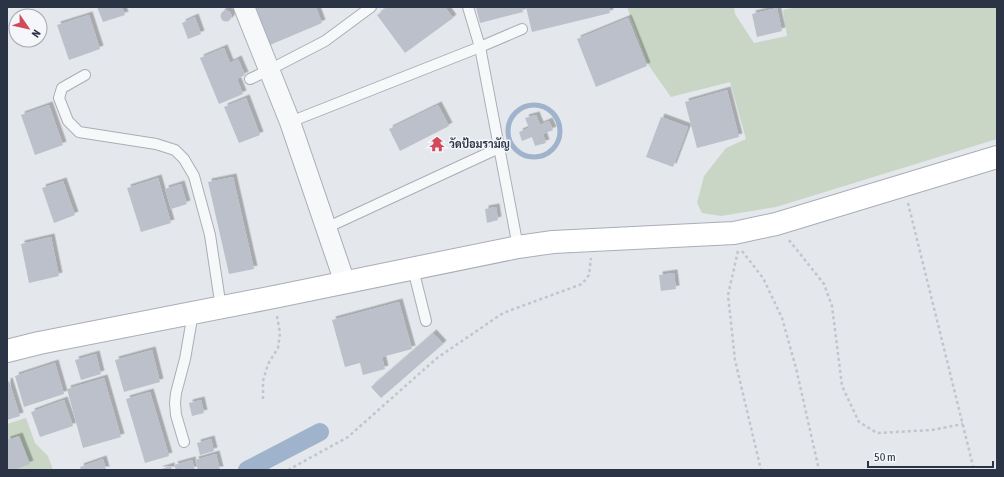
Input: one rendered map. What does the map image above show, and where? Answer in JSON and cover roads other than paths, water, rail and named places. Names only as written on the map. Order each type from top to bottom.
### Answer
[{"type":"main road","points":[[7,351],[39,343],[193,314],[518,247],[553,242],[734,233],[776,224],[997,157]]},
{"type":"street","points":[[244,7],[290,122],[345,283]]},
{"type":"lane","points":[[250,79],[325,41],[371,7]]},
{"type":"lane","points":[[468,7],[480,47],[518,247]]},
{"type":"lane","points":[[290,122],[522,29]]},
{"type":"lane","points":[[85,75],[62,88],[59,98],[68,121],[79,132],[156,144],[175,150],[184,159],[194,176],[210,235],[221,308]]},
{"type":"lane","points":[[326,228],[499,148]]},
{"type":"lane","points":[[413,269],[426,321]]},
{"type":"lane","points":[[184,442],[176,415],[175,403],[193,314]]},
{"type":"waterway","points":[[534,105],[548,109],[556,117],[560,131],[556,145],[548,153],[534,157],[520,153],[512,145],[508,131],[512,117],[520,109],[534,105]]},
{"type":"waterway","points":[[247,470],[320,432]]},
{"type":"place","name":"วัดป้อมรามัญ","points":[[437,144]]}]
